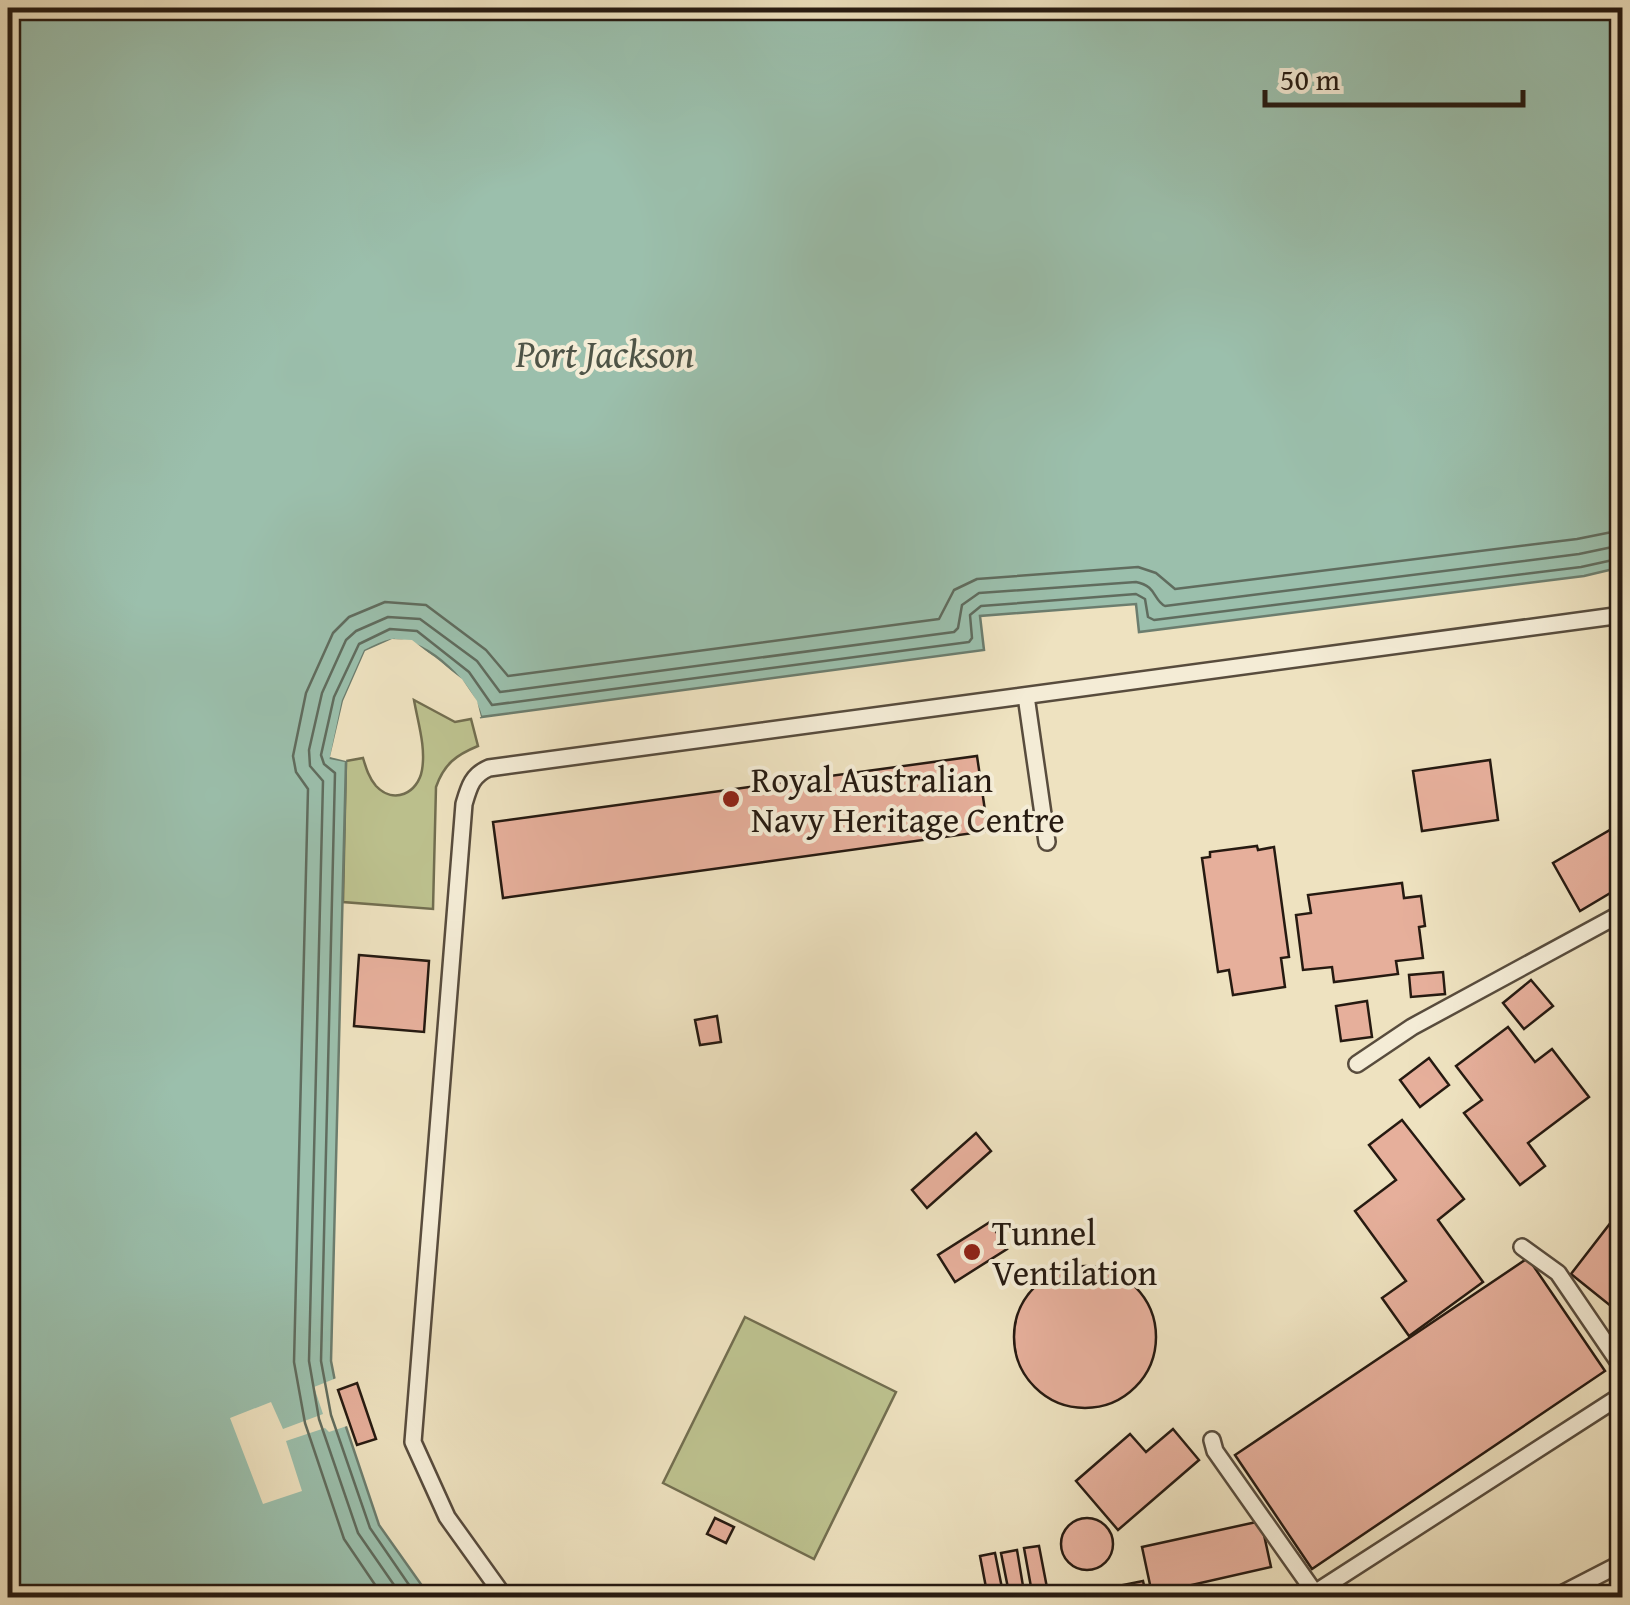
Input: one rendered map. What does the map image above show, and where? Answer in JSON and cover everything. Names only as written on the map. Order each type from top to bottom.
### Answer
[{"type":"lane","points":[[506,1598],[447,1518],[413,1442],[464,804],[478,773],[489,768],[1622,615]]},
{"type":"lane","points":[[1026,696],[1047,842]]},
{"type":"lane","points":[[1356,1064],[1412,1028],[1622,913]]},
{"type":"lane","points":[[1522,1247],[1558,1273],[1622,1367]]},
{"type":"lane","points":[[1212,1440],[1215,1451],[1311,1595],[1622,1395]]},
{"type":"lane","points":[[1554,1598],[1622,1563]]},
{"type":"shaded area","points":[[414,700],[455,722],[471,719],[478,746],[452,761],[436,787],[433,909],[343,902],[346,761],[363,758],[371,780],[390,795],[404,794],[416,785],[423,761]]},
{"type":"shaded area","points":[[745,1317],[896,1392],[814,1559],[663,1483]]},
{"type":"water","name":"Port Jackson","points":[[8,8],[1622,8],[1622,567],[1584,576],[1139,632],[1136,604],[980,616],[984,650],[481,717],[460,679],[422,648],[391,640],[365,651],[343,701],[331,758],[346,761],[331,1361],[341,1412],[379,1525],[430,1597],[8,1598]]},
{"type":"pier","points":[[392,639],[412,640],[462,679],[477,701],[481,717],[476,718],[459,682],[411,645],[393,644],[369,655],[348,702],[336,754],[347,756],[346,761],[330,757],[343,701],[365,651]]},
{"type":"pier","points":[[339,1377],[350,1425],[329,1432],[325,1428],[286,1441],[302,1491],[263,1504],[230,1418],[271,1402],[283,1429],[323,1414],[314,1387]]},
{"type":"building","points":[[977,756],[988,831],[503,898],[493,822]]},
{"type":"building","points":[[1490,760],[1498,820],[1422,831],[1413,771]]},
{"type":"building","points":[[1622,823],[1622,886],[1580,911],[1553,863]]},
{"type":"building","points":[[1257,846],[1258,850],[1274,847],[1289,957],[1281,958],[1285,987],[1233,995],[1229,970],[1218,972],[1202,858],[1210,857],[1210,852]]},
{"type":"building","points":[[1402,883],[1404,898],[1421,896],[1425,926],[1419,927],[1423,958],[1396,961],[1398,974],[1334,982],[1332,967],[1303,970],[1296,915],[1311,913],[1308,895]]},
{"type":"building","points":[[359,955],[429,961],[424,1032],[354,1026]]},
{"type":"building","points":[[1443,972],[1445,994],[1411,997],[1409,975]]},
{"type":"building","points":[[1531,980],[1553,1006],[1524,1029],[1503,1003]]},
{"type":"building","points":[[1367,1001],[1372,1037],[1341,1041],[1336,1006]]},
{"type":"building","points":[[717,1016],[721,1042],[700,1045],[695,1020]]},
{"type":"building","points":[[1508,1027],[1535,1062],[1552,1049],[1589,1097],[1528,1143],[1545,1166],[1520,1185],[1464,1113],[1482,1100],[1456,1066]]},
{"type":"building","points":[[1429,1058],[1449,1085],[1420,1107],[1400,1080]]},
{"type":"building","points":[[1402,1120],[1464,1199],[1438,1220],[1483,1282],[1409,1336],[1382,1298],[1406,1281],[1355,1211],[1396,1180],[1369,1145]]},
{"type":"building","points":[[976,1133],[991,1151],[927,1208],[912,1190]]},
{"type":"building","points":[[1622,1208],[1622,1315],[1571,1274]]},
{"type":"building","name":"Tunnel Ventilation","points":[[990,1222],[1007,1249],[955,1282],[938,1255]]},
{"type":"building","points":[[1528,1258],[1605,1371],[1312,1569],[1235,1455]]},
{"type":"building","points":[[1085,1266],[1112,1272],[1135,1287],[1150,1310],[1156,1337],[1150,1364],[1135,1387],[1112,1402],[1085,1408],[1058,1402],[1035,1387],[1020,1364],[1014,1337],[1020,1310],[1035,1287],[1058,1272]]},
{"type":"building","points":[[357,1383],[376,1439],[357,1445],[338,1390]]},
{"type":"building","points":[[1173,1429],[1199,1460],[1118,1530],[1076,1481],[1130,1434],[1146,1452]]},
{"type":"building","points":[[715,1518],[734,1527],[726,1543],[707,1534]]},
{"type":"building","points":[[1087,1518],[1106,1525],[1113,1544],[1106,1563],[1087,1570],[1068,1563],[1061,1544],[1068,1525]]},
{"type":"building","points":[[1261,1521],[1271,1567],[1152,1594],[1142,1547]]},
{"type":"building","points":[[1039,1546],[1049,1598],[1033,1598],[1024,1548]]},
{"type":"building","points":[[1017,1550],[1025,1598],[1010,1598],[1001,1553]]},
{"type":"building","points":[[995,1553],[1004,1598],[988,1598],[980,1556]]},
{"type":"building","points":[[1143,1581],[1147,1598],[1059,1598]]},
{"type":"place","name":"Royal Australian Navy Heritage Centre","points":[[731,799]]},
{"type":"place","name":"Tunnel Ventilation","points":[[972,1252]]}]
